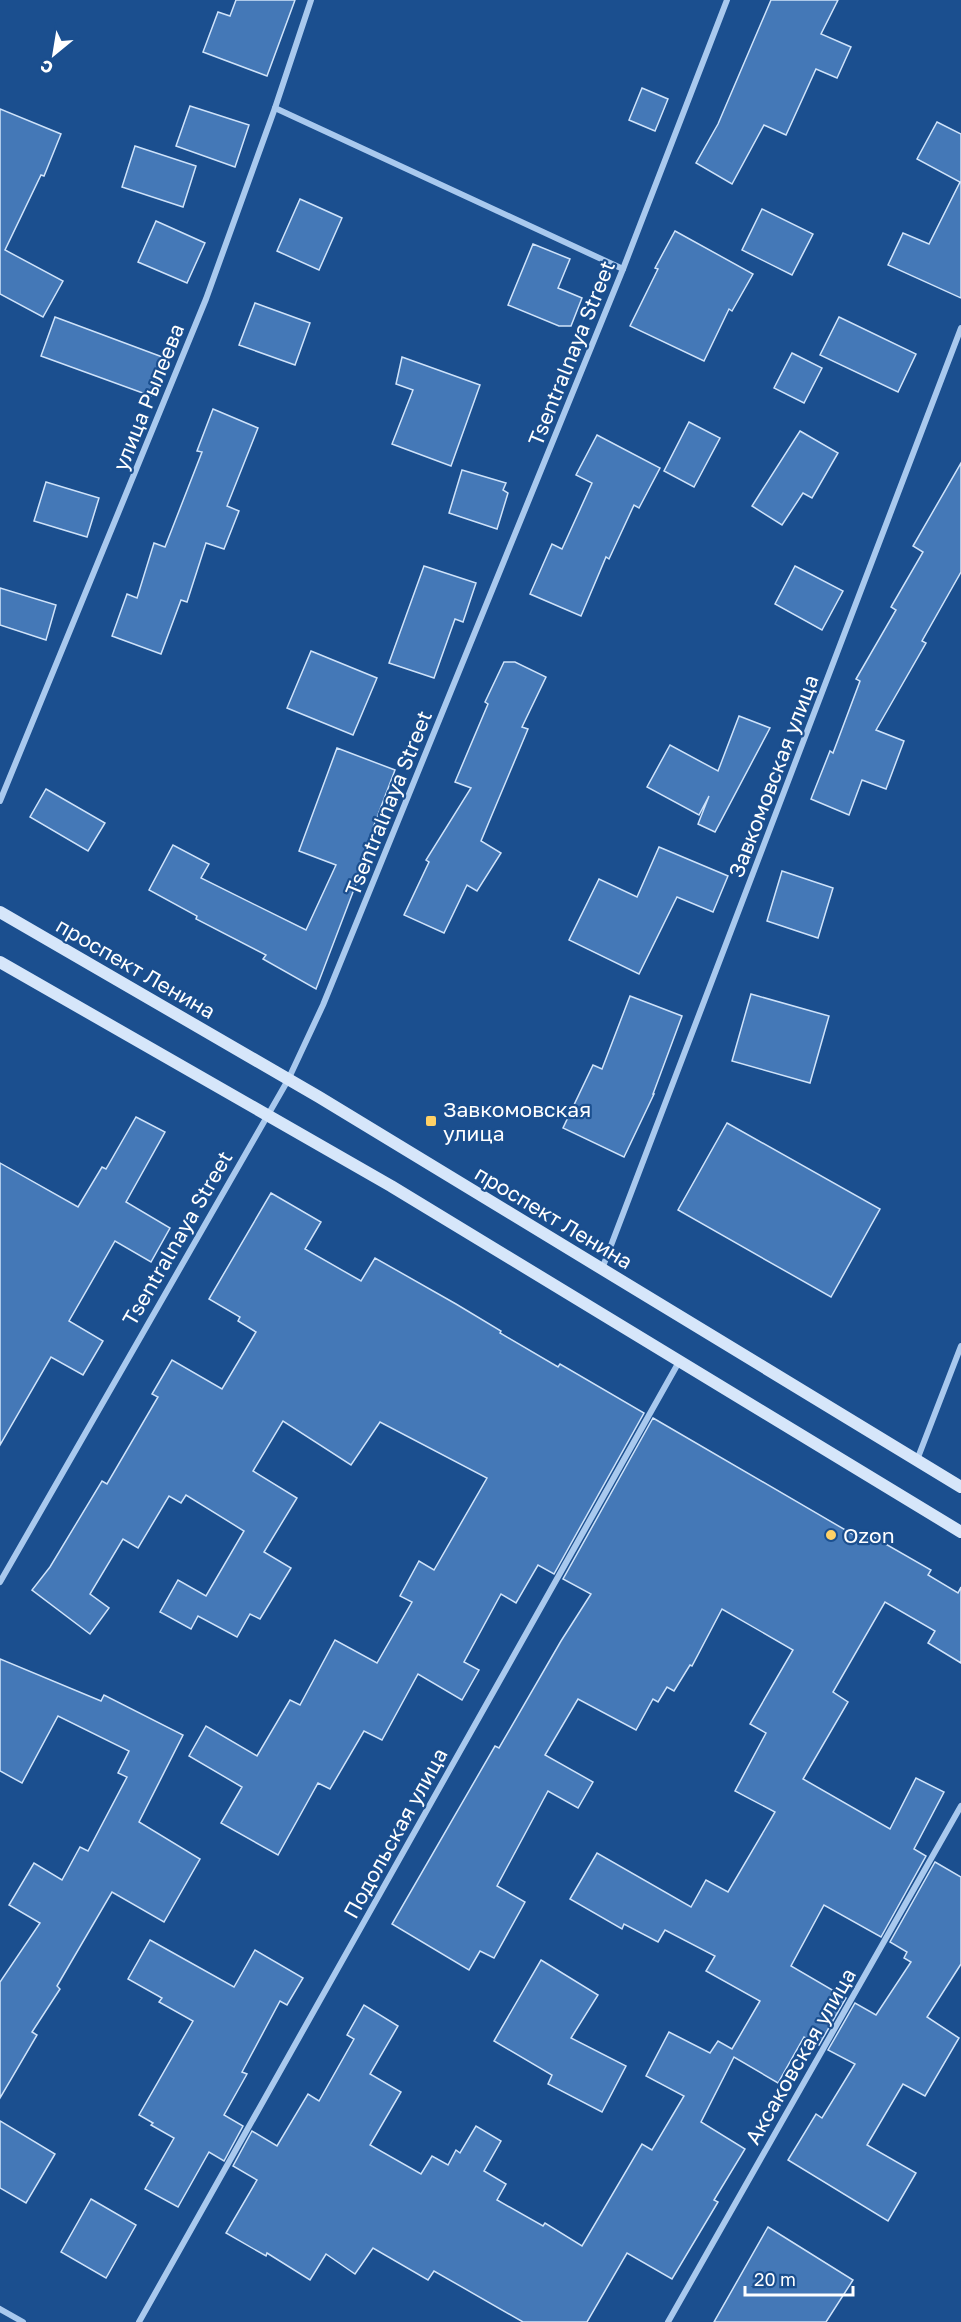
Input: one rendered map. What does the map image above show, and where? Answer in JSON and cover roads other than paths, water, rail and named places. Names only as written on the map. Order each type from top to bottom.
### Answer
[{"type":"main road","name":"проспект Ленина","points":[[0,912],[288,1080],[961,1487]]},
{"type":"main road","points":[[0,962],[266,1116],[401,1191],[961,1532]]},
{"type":"street","name":"улица Рылеева","points":[[0,801],[206,299],[275,108],[310,0]]},
{"type":"street","name":"Tsentralnaya Street","points":[[0,1582],[288,1080],[323,1005],[623,269],[727,0]]},
{"type":"street","points":[[275,108],[623,269]]},
{"type":"street","name":"Завкомовская улица","points":[[602,1269],[961,328]]},
{"type":"street","points":[[916,1461],[961,1346]]},
{"type":"street","name":"Подольская улица","points":[[139,2322],[680,1360]]},
{"type":"street","name":"Аксаковская улица","points":[[668,2322],[961,1806]]},
{"type":"street","points":[[0,2309],[22,2322]]},
{"type":"place","name":"Завкомовская улица","points":[[431,1121]]},
{"type":"place","name":"Ozon","points":[[831,1535]]}]
